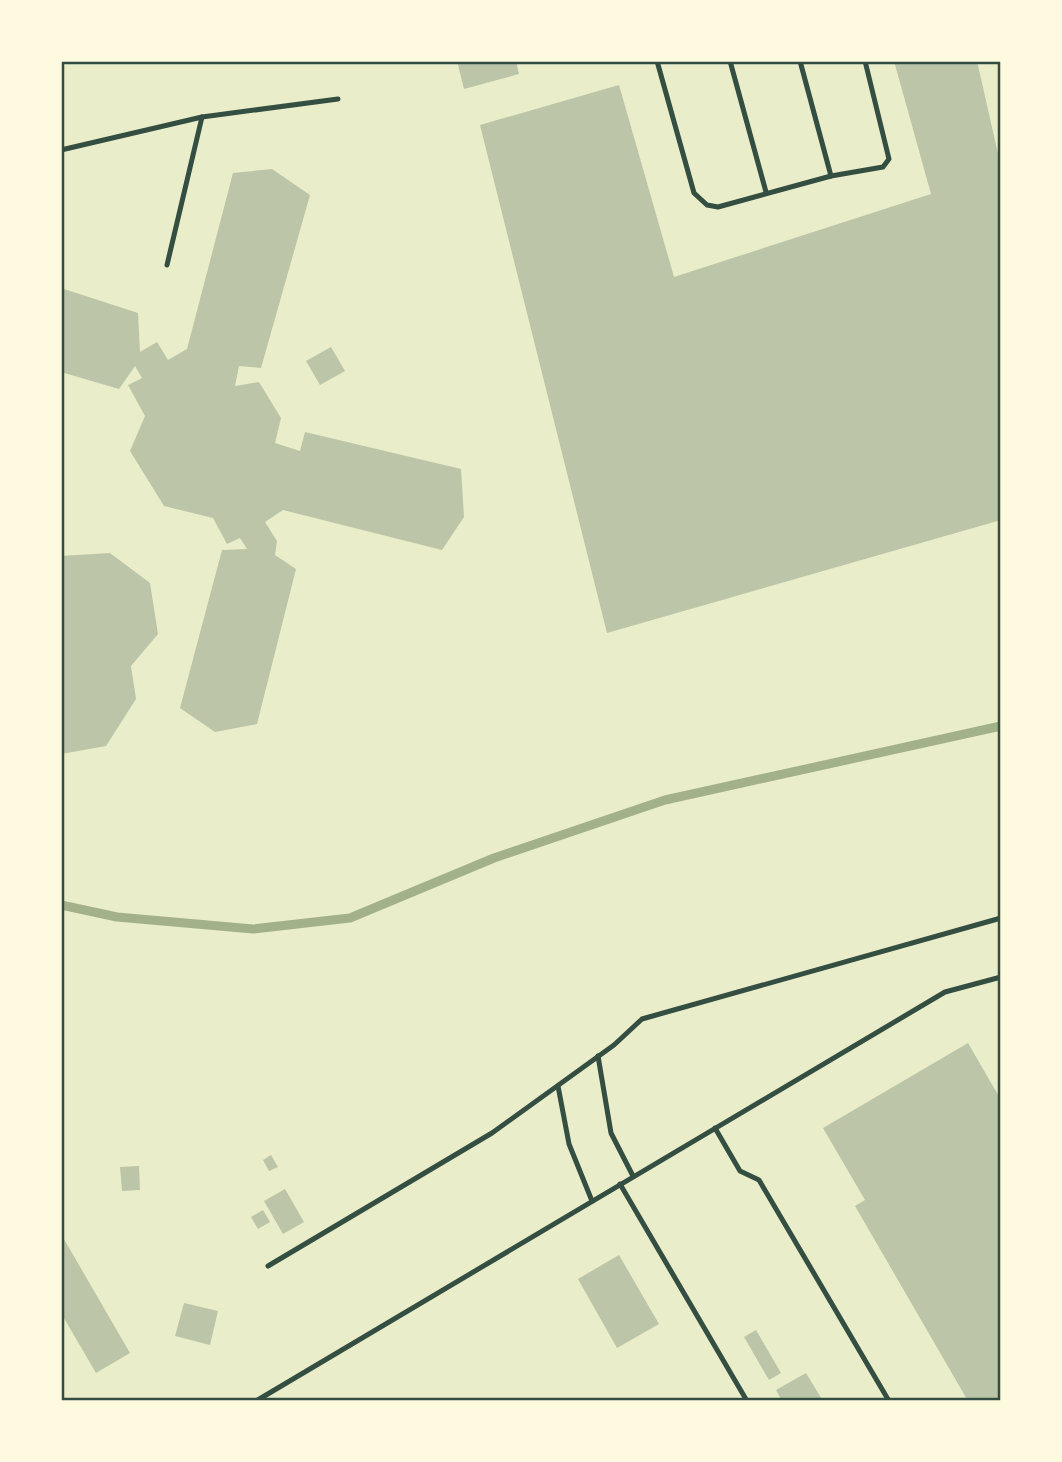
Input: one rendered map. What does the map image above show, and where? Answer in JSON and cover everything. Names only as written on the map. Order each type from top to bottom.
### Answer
[{"type":"lane","points":[[657,61],[694,193],[707,205],[718,207],[831,176],[883,167],[890,159],[865,61]]},
{"type":"lane","points":[[730,61],[766,192]]},
{"type":"lane","points":[[800,61],[831,176]]},
{"type":"lane","points":[[61,150],[202,117],[338,99]]},
{"type":"lane","points":[[167,265],[202,117]]},
{"type":"lane","points":[[268,1266],[492,1133],[614,1045],[642,1018],[1001,918]]},
{"type":"lane","points":[[256,1401],[945,992],[1001,977]]},
{"type":"lane","points":[[598,1056],[611,1133],[633,1176]]},
{"type":"lane","points":[[558,1086],[569,1144],[592,1201]]},
{"type":"lane","points":[[715,1128],[740,1171],[759,1180],[889,1401]]},
{"type":"lane","points":[[620,1184],[747,1401]]},
{"type":"building","points":[[457,61],[516,61],[519,74],[464,89]]},
{"type":"building","points":[[894,61],[977,61],[1001,167],[1001,520],[607,633],[480,125],[619,85],[674,277],[931,194]]},
{"type":"building","points":[[272,169],[310,195],[261,368],[239,366],[235,386],[259,382],[281,418],[275,443],[300,451],[305,432],[461,469],[464,517],[442,550],[283,510],[265,522],[277,541],[275,555],[296,569],[257,724],[215,732],[180,708],[222,550],[247,549],[240,538],[227,544],[213,518],[164,506],[130,451],[145,416],[128,385],[142,378],[135,366],[119,389],[61,372],[61,288],[138,313],[140,352],[157,342],[168,360],[187,349],[233,173]]},
{"type":"building","points":[[331,347],[345,371],[320,385],[306,361]]},
{"type":"building","points":[[110,553],[150,583],[158,634],[131,666],[136,699],[106,746],[61,754],[61,556]]},
{"type":"building","points":[[968,1043],[1001,1100],[1001,1401],[968,1401],[855,1206],[865,1200],[823,1128]]},
{"type":"building","points":[[271,1155],[278,1167],[269,1171],[263,1160]]},
{"type":"building","points":[[139,1166],[140,1190],[122,1191],[120,1167]]},
{"type":"building","points":[[285,1189],[304,1222],[283,1234],[264,1201]]},
{"type":"building","points":[[263,1210],[270,1222],[258,1229],[251,1217]]},
{"type":"building","points":[[61,1234],[130,1353],[96,1373],[61,1313]]},
{"type":"building","points":[[619,1255],[659,1324],[617,1348],[578,1279]]},
{"type":"building","points":[[184,1303],[218,1311],[210,1345],[175,1336]]},
{"type":"building","points":[[756,1330],[781,1373],[769,1380],[744,1337]]},
{"type":"building","points":[[806,1373],[823,1401],[782,1401],[776,1390]]},
{"type":"waterway","points":[[61,905],[117,917],[253,929],[350,918],[494,858],[665,800],[1001,726]]}]
